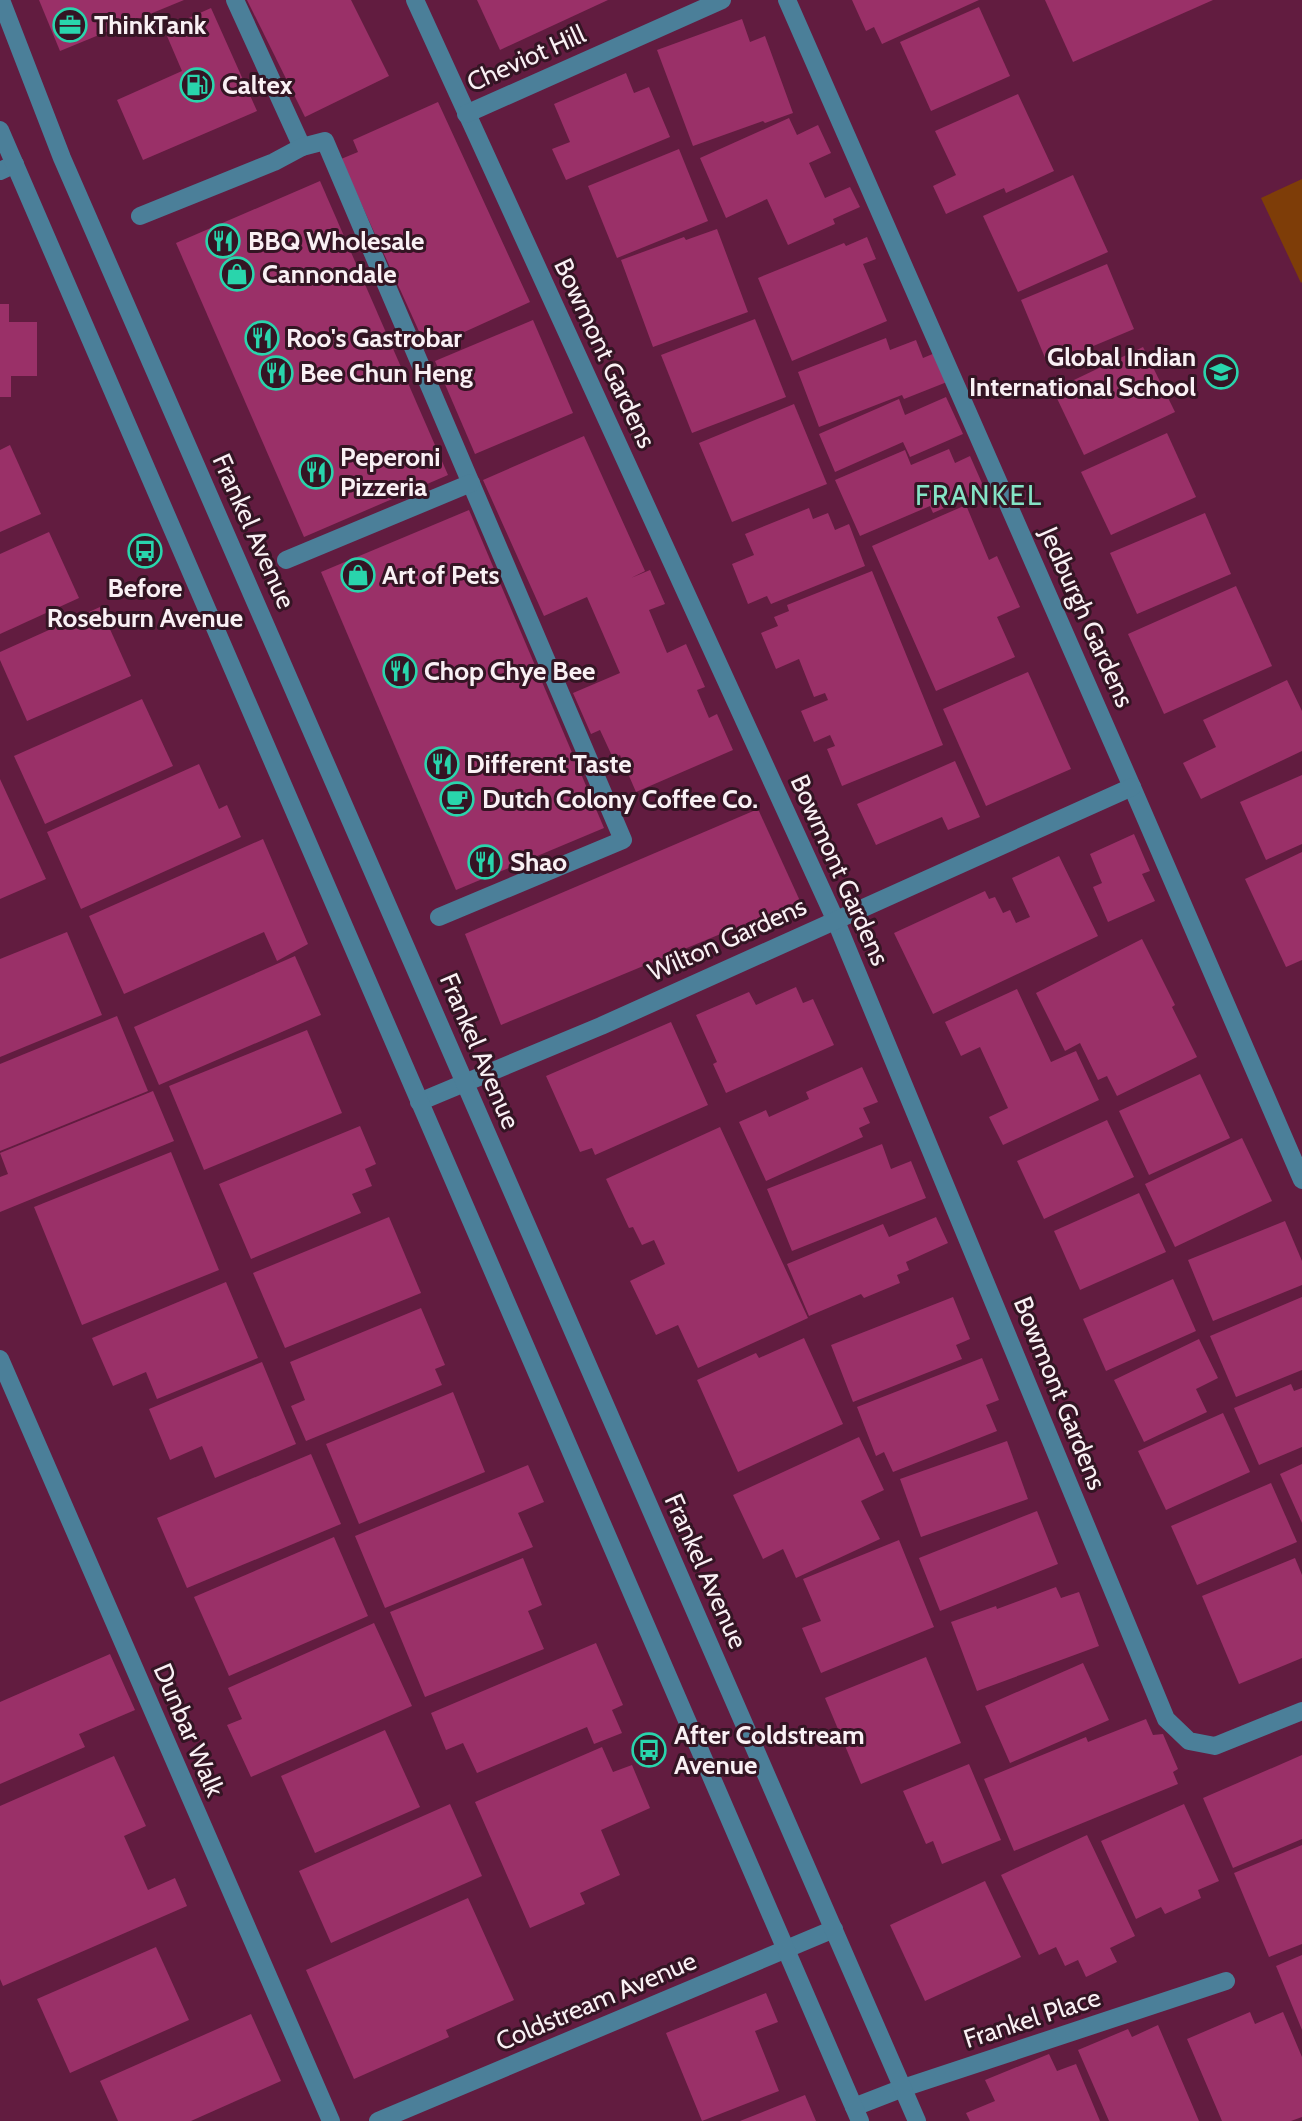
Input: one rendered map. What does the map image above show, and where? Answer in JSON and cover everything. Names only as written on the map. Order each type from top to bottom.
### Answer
[{"type":"street","name":"Frankel Avenue","points":[[1,0],[62,158],[918,2121]]},
{"type":"street","points":[[236,0],[302,147]]},
{"type":"street","name":"Bowmont Gardens","points":[[415,0],[835,919],[1166,1719],[1189,1741],[1215,1746],[1302,1711]]},
{"type":"street","name":"Cheviot Hill","points":[[466,114],[722,0]]},
{"type":"street","name":"Jedburgh Gardens","points":[[787,0],[1302,1180]]},
{"type":"street","points":[[0,130],[8,168],[419,1102],[857,2114]]},
{"type":"street","points":[[140,216],[274,162],[302,147],[325,141],[471,483],[623,840],[439,917]]},
{"type":"street","points":[[286,560],[471,483]]},
{"type":"street","name":"Wilton Gardens","points":[[419,1102],[601,1026],[1132,787]]},
{"type":"street","name":"Dunbar Walk","points":[[0,1359],[331,2121]]},
{"type":"street","name":"Coldstream Avenue","points":[[378,2121],[834,1929]]},
{"type":"street","name":"Frankel Place","points":[[857,2114],[903,2088],[1226,1981]]},
{"type":"shaded area","points":[[1302,179],[1302,282],[1301,283],[1261,198]]},
{"type":"building","points":[[39,0],[184,0],[60,51]]},
{"type":"building","points":[[247,0],[351,0],[389,76],[305,117]]},
{"type":"building","points":[[477,0],[608,0],[500,50]]},
{"type":"building","points":[[852,0],[979,0],[882,44],[874,27],[866,31]]},
{"type":"building","points":[[1045,0],[1213,0],[1073,62]]},
{"type":"building","points":[[979,7],[1010,76],[931,111],[900,42]]},
{"type":"building","name":"Caltex","points":[[211,8],[257,111],[143,160],[117,100],[182,71],[164,29]]},
{"type":"building","points":[[742,19],[750,42],[765,36],[793,113],[693,146],[657,50]]},
{"type":"building","points":[[626,73],[634,93],[649,87],[670,137],[566,180],[552,149],[570,142],[554,104]]},
{"type":"building","points":[[1018,94],[1054,171],[1006,193],[1004,188],[946,214],[933,186],[956,175],[935,131]]},
{"type":"building","points":[[438,102],[530,302],[427,349],[341,159],[358,152],[353,140]]},
{"type":"building","points":[[789,118],[797,135],[818,125],[831,153],[809,163],[825,198],[850,187],[860,207],[833,219],[835,224],[788,245],[767,199],[726,218],[700,158]]},
{"type":"building","points":[[679,149],[708,221],[617,258],[588,186]]},
{"type":"building","points":[[1073,175],[1108,252],[1018,292],[983,216]]},
{"type":"building","points":[[320,181],[448,475],[304,537],[176,243]]},
{"type":"building","points":[[717,229],[748,312],[653,347],[621,260],[684,237],[686,240]]},
{"type":"building","points":[[867,237],[876,259],[863,264],[887,321],[792,361],[758,278],[844,243],[846,246]]},
{"type":"building","points":[[1107,264],[1134,329],[1048,365],[1021,300]]},
{"type":"building","points":[[0,304],[9,304],[9,322],[37,322],[37,376],[11,376],[11,397],[0,397]]},
{"type":"building","points":[[755,319],[786,397],[692,433],[661,355]]},
{"type":"building","points":[[533,320],[573,413],[475,454],[435,361]]},
{"type":"building","points":[[886,338],[890,350],[916,340],[923,358],[935,353],[947,382],[904,399],[902,395],[819,427],[798,372]]},
{"type":"building","points":[[1143,347],[1175,412],[1084,455],[1053,390]]},
{"type":"building","points":[[946,397],[963,434],[910,457],[903,442],[835,472],[819,434],[899,399],[905,415]]},
{"type":"building","points":[[794,404],[827,484],[732,522],[699,443]]},
{"type":"building","points":[[1167,433],[1196,497],[1111,535],[1081,472]]},
{"type":"building","points":[[584,436],[645,571],[631,578],[650,570],[665,604],[649,610],[667,653],[686,644],[705,687],[697,690],[709,718],[717,714],[733,750],[636,792],[620,755],[613,758],[600,730],[591,734],[573,693],[620,673],[587,597],[544,616],[483,480]]},
{"type":"building","points":[[10,445],[41,514],[0,532],[0,450]]},
{"type":"building","points":[[949,449],[955,463],[970,456],[985,490],[933,513],[930,506],[860,536],[835,480],[905,450],[911,465]]},
{"type":"building","points":[[966,505],[989,560],[997,556],[1020,607],[997,617],[1015,657],[936,691],[872,546]]},
{"type":"building","points":[[809,508],[813,519],[828,513],[835,530],[849,524],[865,566],[771,604],[767,596],[748,604],[732,564],[754,555],[745,534]]},
{"type":"building","points":[[469,510],[604,828],[456,890],[321,572]]},
{"type":"building","points":[[1205,513],[1231,574],[1137,614],[1110,553]]},
{"type":"building","points":[[49,532],[79,598],[0,634],[0,554]]},
{"type":"building","points":[[872,571],[943,745],[842,786],[827,749],[835,746],[830,735],[814,742],[801,711],[828,700],[825,693],[814,697],[799,659],[776,669],[761,633],[778,626],[774,617],[789,611],[787,605]]},
{"type":"building","points":[[1236,586],[1272,666],[1164,714],[1128,634]]},
{"type":"building","points":[[100,607],[131,676],[27,721],[0,660],[0,652]]},
{"type":"building","points":[[1028,672],[1071,769],[986,806],[943,709]]},
{"type":"building","points":[[1287,680],[1302,711],[1302,751],[1201,799],[1183,763],[1216,747],[1203,720]]},
{"type":"building","points":[[142,699],[173,766],[45,824],[14,756]]},
{"type":"building","points":[[955,761],[980,817],[948,830],[942,817],[876,845],[857,804]]},
{"type":"building","points":[[199,764],[219,809],[227,805],[241,837],[81,909],[47,832]]},
{"type":"building","points":[[1302,775],[1302,844],[1266,860],[1240,802]]},
{"type":"building","points":[[0,779],[46,879],[0,899]]},
{"type":"building","points":[[758,809],[800,901],[501,1025],[465,934]]},
{"type":"building","points":[[1134,834],[1150,871],[1142,874],[1155,901],[1108,922],[1093,887],[1102,883],[1090,854]]},
{"type":"building","points":[[263,839],[308,944],[277,961],[264,932],[124,994],[89,916]]},
{"type":"building","points":[[1302,852],[1302,960],[1286,967],[1245,879]]},
{"type":"building","points":[[1059,856],[1098,936],[933,1014],[894,933],[985,891],[989,899],[995,897],[1003,913],[1010,910],[1016,923],[1030,917],[1012,878]]},
{"type":"building","points":[[67,932],[102,1015],[0,1057],[0,959]]},
{"type":"building","points":[[1142,939],[1197,1057],[1117,1096],[1107,1076],[1098,1080],[1080,1043],[1065,1051],[1036,993]]},
{"type":"building","points":[[295,956],[321,1015],[159,1085],[134,1027]]},
{"type":"building","points":[[796,987],[803,1003],[813,999],[834,1045],[726,1093],[713,1064],[717,1062],[696,1015],[749,992],[756,1005]]},
{"type":"building","points":[[1017,989],[1051,1062],[1076,1051],[1099,1100],[1003,1145],[989,1117],[1008,1108],[980,1047],[961,1056],[945,1022]]},
{"type":"building","points":[[117,1016],[148,1091],[0,1151],[0,1064]]},
{"type":"building","points":[[671,1022],[708,1105],[595,1155],[592,1148],[580,1152],[546,1076]]},
{"type":"building","points":[[307,1030],[342,1113],[204,1170],[169,1086]]},
{"type":"building","points":[[862,1067],[878,1102],[863,1108],[870,1123],[859,1128],[863,1137],[766,1181],[739,1122],[766,1110],[769,1117],[809,1099],[806,1092]]},
{"type":"building","points":[[1200,1074],[1230,1138],[1149,1175],[1119,1111]]},
{"type":"building","points":[[153,1091],[174,1141],[0,1212],[0,1177],[8,1174],[0,1153]]},
{"type":"building","points":[[1107,1120],[1134,1177],[1044,1219],[1017,1161]]},
{"type":"building","points":[[360,1126],[376,1164],[365,1169],[372,1186],[352,1194],[361,1213],[251,1259],[219,1184]]},
{"type":"building","points":[[720,1127],[808,1318],[698,1368],[678,1325],[656,1335],[630,1281],[665,1264],[654,1240],[642,1245],[633,1227],[629,1228],[606,1179]]},
{"type":"building","points":[[1242,1138],[1272,1201],[1175,1247],[1145,1184]]},
{"type":"building","points":[[882,1144],[891,1169],[911,1161],[926,1198],[792,1251],[767,1189]]},
{"type":"building","points":[[171,1152],[219,1270],[82,1325],[34,1207]]},
{"type":"building","points":[[1139,1193],[1166,1252],[1080,1290],[1054,1231]]},
{"type":"building","points":[[389,1217],[421,1293],[285,1348],[253,1273]]},
{"type":"building","points":[[936,1217],[948,1243],[906,1262],[909,1270],[897,1275],[900,1283],[864,1298],[861,1294],[809,1316],[787,1264],[883,1224],[889,1237]]},
{"type":"building","points":[[1285,1221],[1302,1261],[1302,1285],[1213,1321],[1188,1260]]},
{"type":"building","points":[[1173,1279],[1196,1331],[1106,1371],[1083,1319]]},
{"type":"building","points":[[226,1282],[258,1358],[157,1399],[146,1372],[113,1386],[92,1338]]},
{"type":"building","points":[[953,1297],[970,1339],[956,1345],[962,1359],[853,1402],[831,1345]]},
{"type":"building","points":[[1302,1297],[1302,1370],[1236,1397],[1210,1336]]},
{"type":"building","points":[[421,1308],[445,1365],[435,1369],[442,1385],[306,1441],[291,1406],[305,1400],[290,1362]]},
{"type":"building","points":[[804,1338],[843,1424],[738,1472],[697,1380],[756,1353],[759,1358]]},
{"type":"building","points":[[1199,1339],[1218,1378],[1196,1389],[1207,1412],[1144,1442],[1114,1380]]},
{"type":"building","points":[[982,1358],[999,1400],[986,1405],[997,1431],[893,1472],[884,1452],[876,1456],[857,1407]]},
{"type":"building","points":[[262,1362],[296,1444],[215,1478],[202,1446],[170,1460],[149,1409]]},
{"type":"building","points":[[1291,1384],[1294,1391],[1302,1388],[1302,1447],[1259,1465],[1234,1408]]},
{"type":"building","points":[[453,1392],[485,1472],[359,1524],[326,1444]]},
{"type":"building","points":[[1223,1413],[1250,1472],[1166,1510],[1138,1451]]},
{"type":"building","points":[[859,1437],[884,1490],[861,1501],[880,1539],[796,1578],[783,1549],[763,1559],[733,1495]]},
{"type":"building","points":[[1007,1441],[1028,1499],[921,1537],[900,1479]]},
{"type":"building","points":[[311,1454],[341,1524],[187,1588],[157,1518]]},
{"type":"building","points":[[1302,1464],[1302,1523],[1280,1474]]},
{"type":"building","points":[[528,1465],[544,1502],[518,1513],[533,1547],[385,1608],[355,1536]]},
{"type":"building","points":[[1271,1483],[1297,1542],[1197,1585],[1171,1526]]},
{"type":"building","points":[[1037,1511],[1058,1564],[940,1611],[919,1558]]},
{"type":"building","points":[[334,1537],[368,1616],[229,1676],[194,1597]]},
{"type":"building","points":[[899,1540],[934,1627],[821,1673],[802,1628],[821,1621],[803,1579]]},
{"type":"building","points":[[523,1558],[542,1605],[528,1611],[544,1649],[425,1697],[390,1612]]},
{"type":"building","points":[[1295,1558],[1302,1575],[1302,1658],[1239,1684],[1202,1596]]},
{"type":"building","points":[[1056,1587],[1061,1598],[1079,1592],[1099,1646],[977,1691],[951,1622],[996,1606],[997,1609]]},
{"type":"building","points":[[374,1623],[412,1706],[251,1777],[227,1725],[242,1719],[228,1688]]},
{"type":"building","points":[[596,1643],[623,1705],[612,1710],[622,1733],[594,1744],[587,1727],[477,1773],[463,1743],[446,1750],[431,1713]]},
{"type":"building","points":[[110,1654],[135,1710],[79,1734],[85,1747],[0,1784],[0,1702]]},
{"type":"building","points":[[926,1657],[961,1743],[861,1784],[825,1698]]},
{"type":"building","points":[[1083,1663],[1109,1720],[1010,1763],[985,1706]]},
{"type":"building","points":[[1146,1719],[1153,1735],[1163,1734],[1178,1769],[1173,1772],[1178,1784],[1014,1851],[984,1779],[1086,1737],[1088,1742]]},
{"type":"building","points":[[385,1730],[420,1807],[315,1853],[281,1776]]},
{"type":"building","points":[[602,1747],[613,1772],[632,1765],[650,1808],[601,1830],[620,1875],[580,1893],[585,1904],[530,1928],[475,1802]]},
{"type":"building","points":[[1302,1755],[1302,1839],[1233,1868],[1203,1798]]},
{"type":"building","points":[[114,1756],[146,1826],[124,1836],[148,1890],[175,1878],[187,1906],[3,1986],[0,1979],[0,1806]]},
{"type":"building","points":[[969,1764],[1001,1840],[942,1864],[933,1841],[926,1844],[903,1791]]},
{"type":"building","points":[[450,1804],[482,1876],[331,1943],[299,1871]]},
{"type":"building","points":[[1184,1804],[1219,1881],[1198,1890],[1201,1898],[1165,1914],[1161,1907],[1136,1919],[1101,1841]]},
{"type":"building","points":[[1087,1835],[1135,1936],[1110,1948],[1117,1962],[1086,1977],[1078,1960],[1065,1966],[1056,1947],[1039,1955],[1001,1875]]},
{"type":"building","points":[[1302,1845],[1302,1944],[1269,1957],[1234,1873]]},
{"type":"building","points":[[985,1881],[1021,1957],[925,2001],[890,1925]]},
{"type":"building","points":[[468,1898],[514,2000],[446,2030],[449,2037],[354,2079],[306,1970]]},
{"type":"building","points":[[156,1947],[189,2020],[70,2073],[37,1999]]},
{"type":"building","points":[[1302,1955],[1302,2030],[1276,1966]]},
{"type":"building","points":[[766,1993],[778,2022],[755,2031],[779,2091],[702,2121],[666,2033]]},
{"type":"building","points":[[1250,2012],[1255,2024],[1283,2012],[1302,2057],[1302,2117],[1291,2121],[1222,2121],[1187,2039]]},
{"type":"building","points":[[251,2014],[281,2081],[191,2121],[118,2121],[100,2081]]},
{"type":"building","points":[[1158,2025],[1199,2121],[1109,2121],[1078,2050],[1128,2029],[1132,2037]]},
{"type":"building","points":[[1049,2054],[1057,2071],[1076,2064],[1100,2121],[970,2121],[966,2113],[995,2101],[985,2080]]},
{"type":"building","points":[[805,2095],[816,2121],[740,2121]]},
{"type":"place","name":"ThinkTank","points":[[70,25]]},
{"type":"place","name":"Caltex","points":[[197,85]]},
{"type":"place","name":"BBQ Wholesale","points":[[223,241]]},
{"type":"place","name":"Cannondale","points":[[237,274]]},
{"type":"place","name":"Roo's Gastrobar","points":[[262,338]]},
{"type":"place","name":"Global Indian International School","points":[[1221,372]]},
{"type":"place","name":"Bee Chun Heng","points":[[276,373]]},
{"type":"place","name":"Peperoni Pizzeria","points":[[316,472]]},
{"type":"place","name":"Before Roseburn Avenue","points":[[145,551]]},
{"type":"place","name":"Art of Pets","points":[[358,575]]},
{"type":"place","name":"Chop Chye Bee","points":[[400,671]]},
{"type":"place","name":"Different Taste","points":[[442,764]]},
{"type":"place","name":"Dutch Colony Coffee Co.","points":[[457,799]]},
{"type":"place","name":"Shao","points":[[485,862]]},
{"type":"place","name":"After Coldstream Avenue","points":[[649,1750]]},
{"type":"district","name":"FRANKEL","points":[[979,495]]}]
